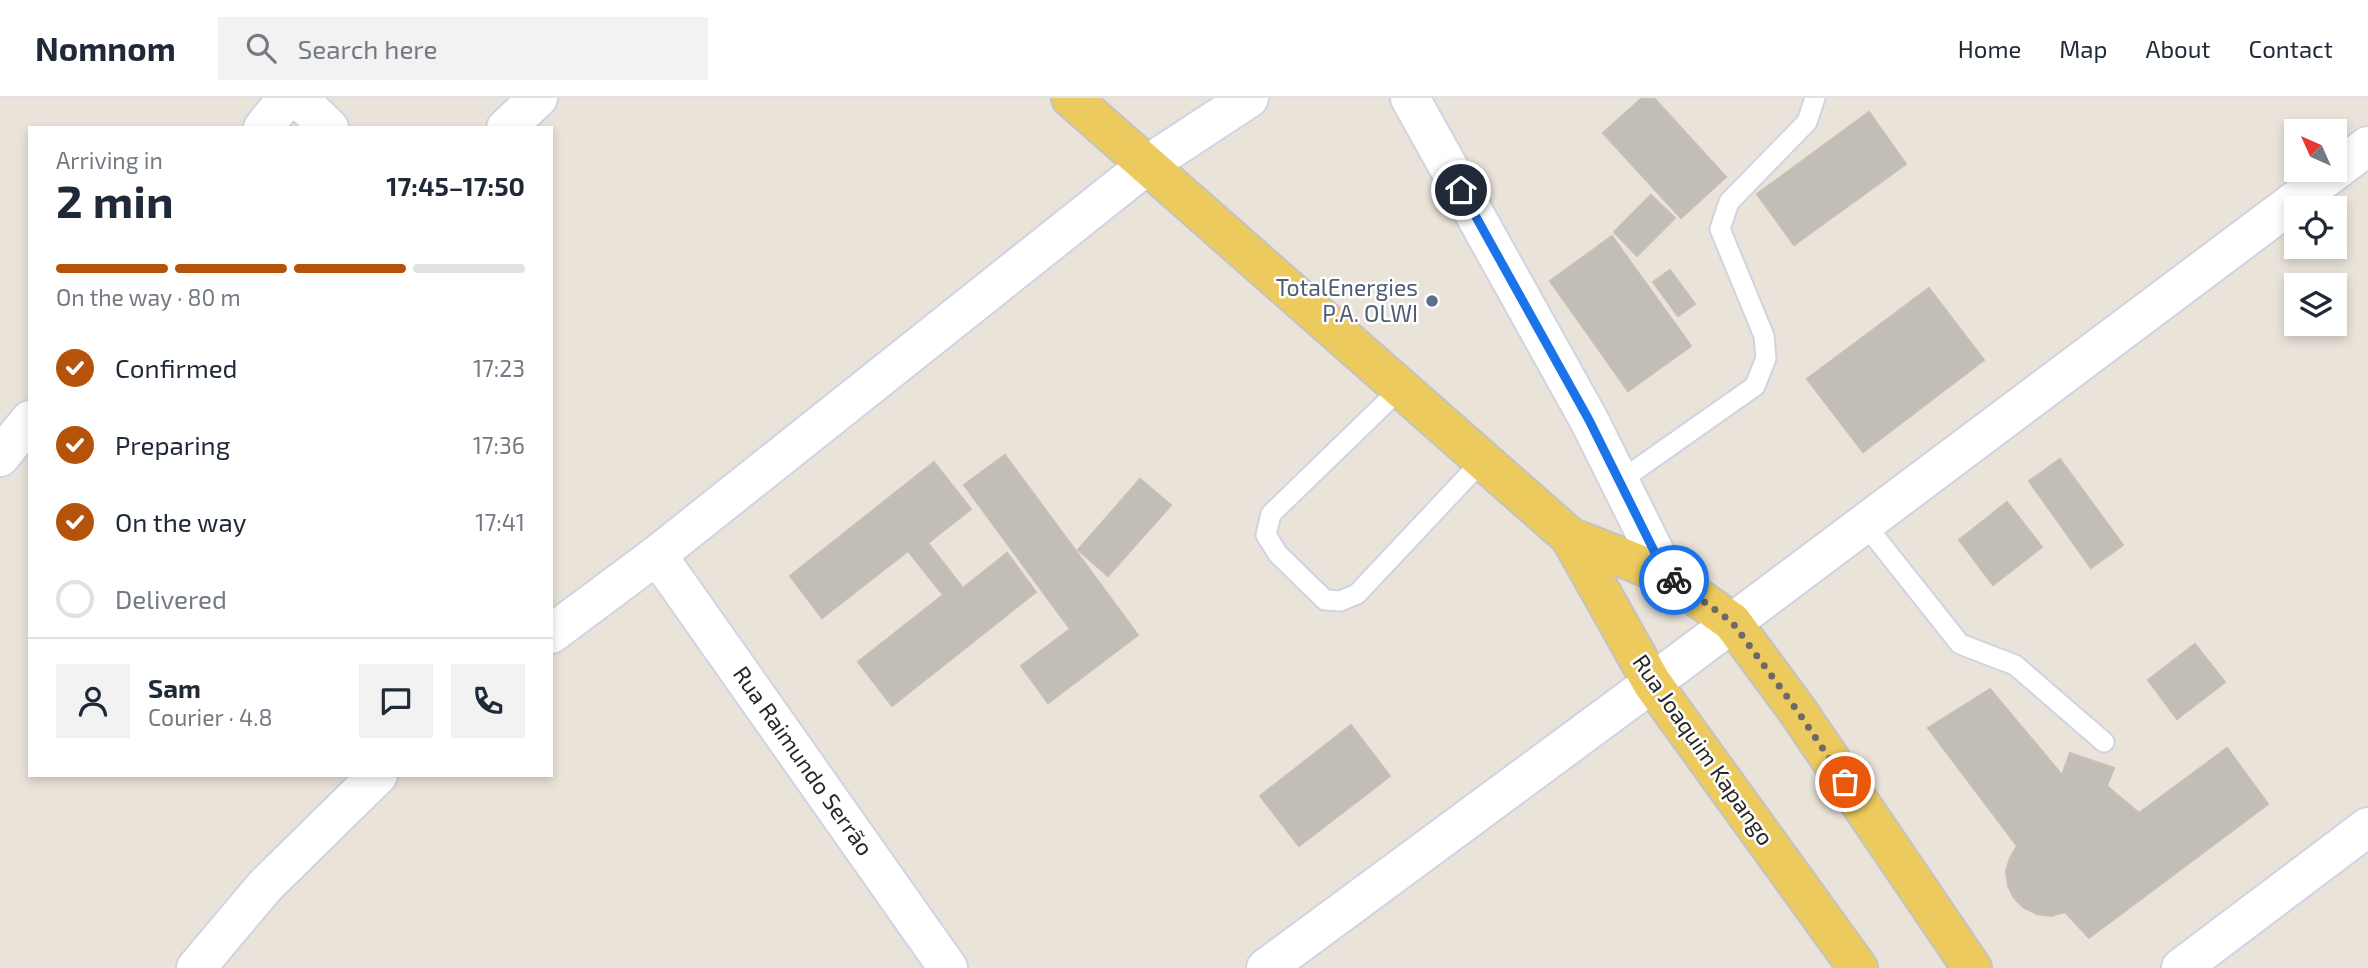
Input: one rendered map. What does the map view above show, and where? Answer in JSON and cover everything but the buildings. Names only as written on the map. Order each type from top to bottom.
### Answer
[{"type":"main road","points":[[1071,98],[1570,537],[1666,575],[1732,622],[1799,713],[1972,968]]},
{"type":"main road","name":"Rua Joaquim Kapango","points":[[1570,537],[1652,683],[1858,968]]},
{"type":"street","points":[[265,126],[287,98]]},
{"type":"street","points":[[298,98],[327,126]]},
{"type":"street","points":[[508,126],[538,98]]},
{"type":"street","points":[[553,633],[657,555],[1147,165],[1249,98]]},
{"type":"street","points":[[1410,98],[1589,420],[1666,575]]},
{"type":"street","points":[[1266,968],[1652,683],[2368,146]]},
{"type":"street","points":[[0,457],[28,422]]},
{"type":"street","name":"Rua Raimundo Serrão","points":[[657,555],[948,968]]},
{"type":"street","points":[[196,968],[265,886],[376,777]]},
{"type":"street","points":[[2181,968],[2368,827]]},
{"type":"lane","points":[[1620,481],[1755,386],[1766,358],[1764,336],[1720,229],[1729,202],[1807,122],[1815,98]]},
{"type":"lane","points":[[1401,388],[1271,514],[1266,535],[1278,554],[1325,600],[1340,601],[1357,594],[1483,460]]},
{"type":"lane","points":[[1864,523],[1959,644],[2015,665],[2104,742]]},
{"type":"way so far","points":[[1674,580],[1732,622],[1799,713],[1845,782]]},
{"type":"place","name":"TotalEnergies P.A. OLWI","points":[[1432,301]]},
{"type":"route","points":[[1461,190],[1589,420],[1666,575],[1674,580]]}]
